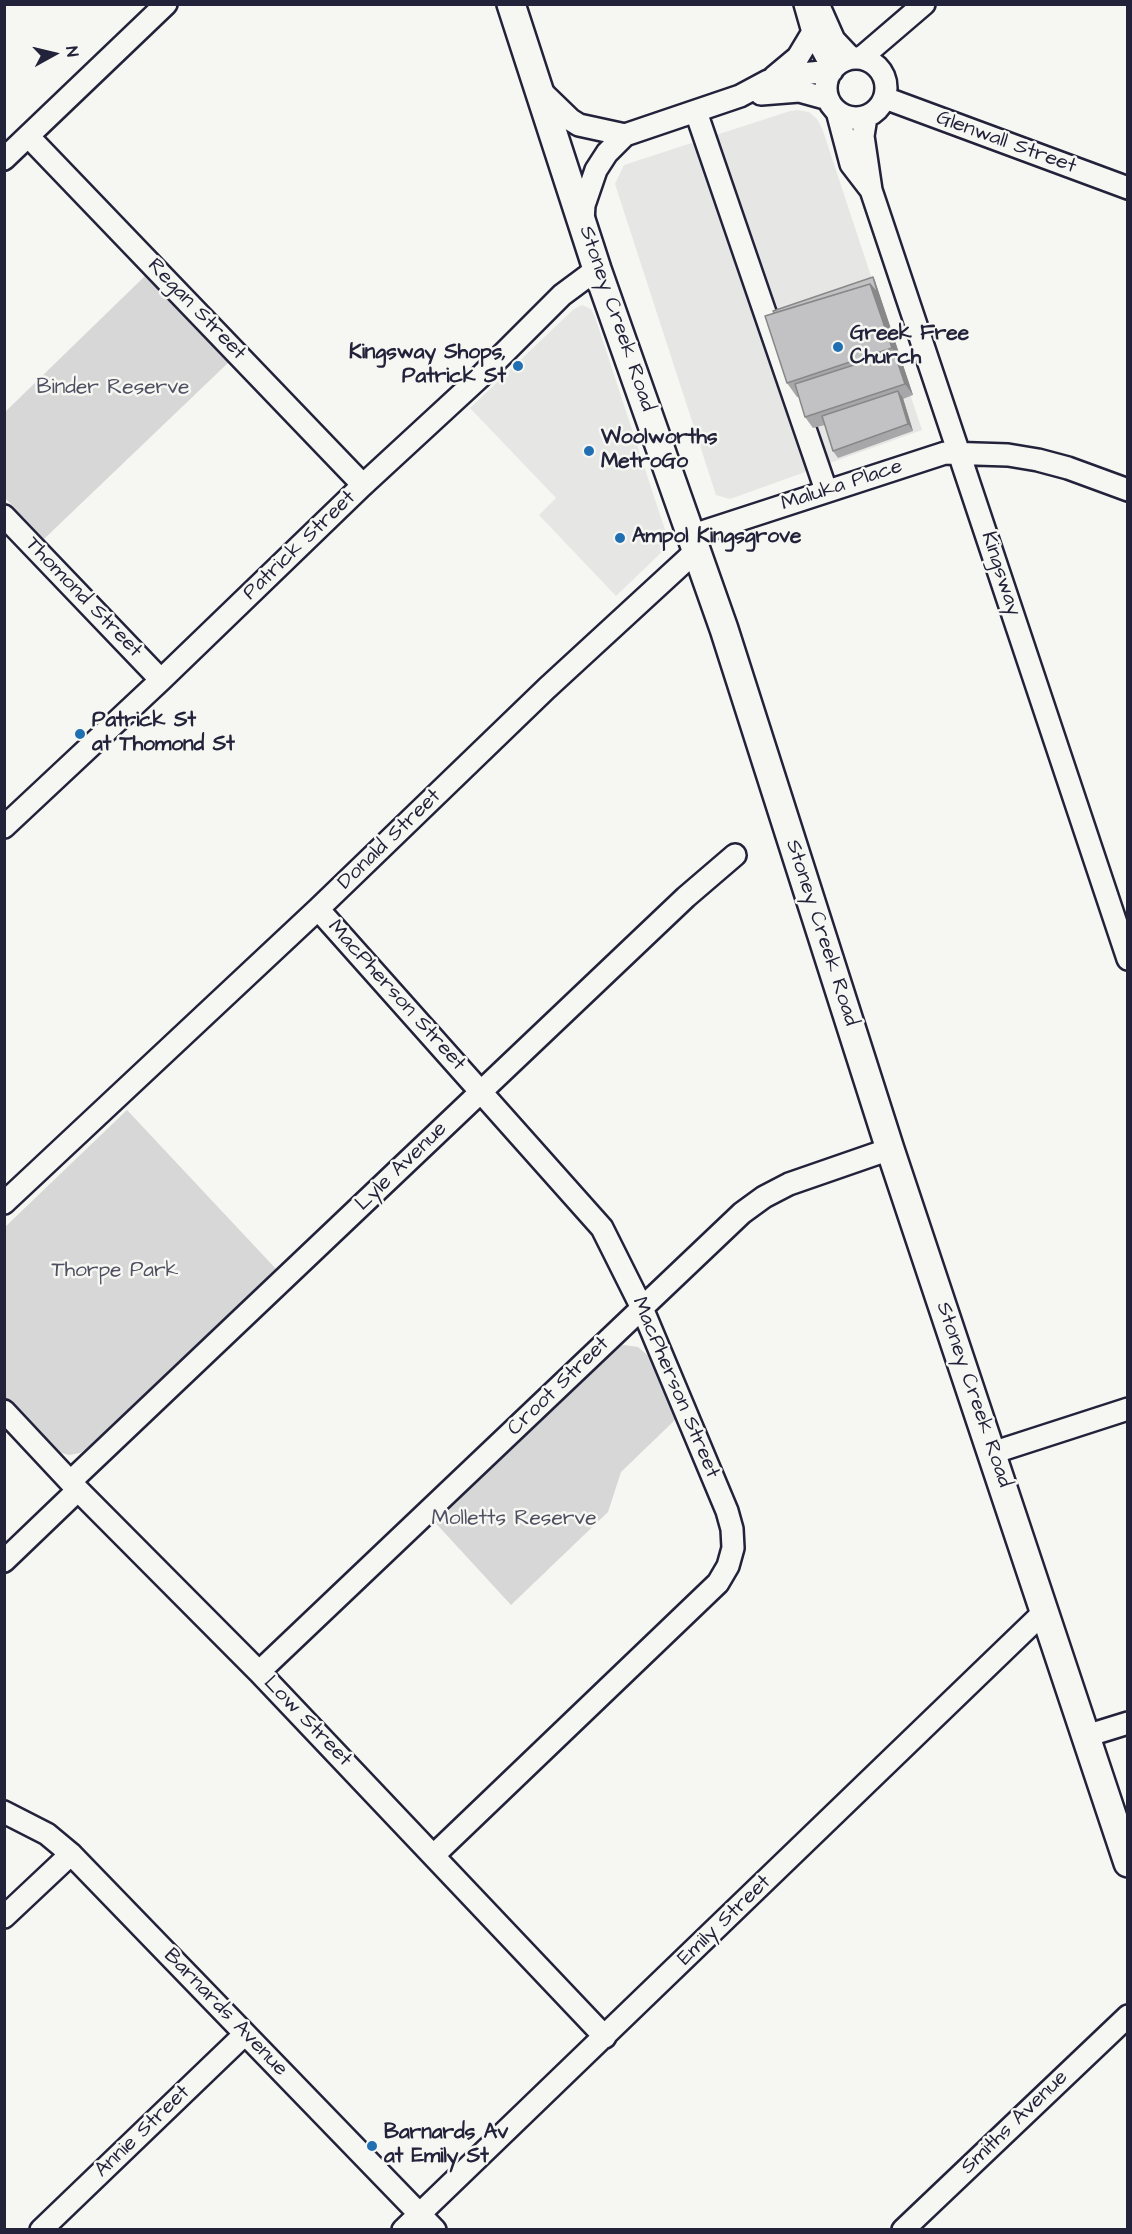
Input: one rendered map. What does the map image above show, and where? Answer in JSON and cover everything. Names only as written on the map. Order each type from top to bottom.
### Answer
[{"type":"main road","name":"Stoney Creek Road","points":[[511,4],[597,268],[694,543],[890,1149],[1128,1863]]},
{"type":"street","points":[[4,159],[166,4]]},
{"type":"street","points":[[740,96],[799,91],[832,105],[846,117],[856,119],[875,113],[885,98],[887,87],[851,65],[813,32],[805,4]]},
{"type":"street","points":[[818,4],[834,40],[851,65]]},
{"type":"street","points":[[768,81],[851,65],[879,56],[892,33],[924,4]]},
{"type":"street","points":[[583,222],[584,206],[596,170],[607,153],[625,135],[740,96],[768,81],[798,57],[813,32]]},
{"type":"street","points":[[832,105],[826,85],[851,65]]},
{"type":"street","points":[[539,88],[571,120],[591,129],[625,135]]},
{"type":"street","name":"Glenwall Street","points":[[885,98],[1128,188]]},
{"type":"street","name":"Kingsway","points":[[832,105],[851,164],[871,190]]},
{"type":"street","points":[[696,112],[826,490]]},
{"type":"street","name":"Kingsway","points":[[866,117],[863,136],[871,190],[1128,959]]},
{"type":"street","name":"Regan Street","points":[[28,136],[363,485]]},
{"type":"street","name":"Patrick Street","points":[[4,827],[161,680],[363,485],[479,378],[562,295],[597,268]]},
{"type":"street","name":"Maluka Place","points":[[694,543],[826,490],[934,455],[960,452],[1008,455],[1038,460],[1068,468],[1128,490]]},
{"type":"street","name":"Thomond Street","points":[[4,516],[161,680]]},
{"type":"street","name":"Donald Street","points":[[4,1203],[318,909],[694,543]]},
{"type":"street","name":"Lyle Avenue","points":[[4,1561],[74,1485],[481,1092],[686,897],[735,855]]},
{"type":"street","name":"MacPherson Street","points":[[318,909],[602,1228],[642,1308],[727,1511],[732,1529],[733,1548],[728,1566],[718,1583],[434,1855]]},
{"type":"street","name":"Croot Street","points":[[259,1672],[742,1213],[764,1197],[789,1184],[890,1149]]},
{"type":"street","points":[[992,1453],[1128,1408]]},
{"type":"street","name":"Low Street","points":[[4,1412],[259,1672],[605,2037]]},
{"type":"street","name":"Emily Street","points":[[403,2229],[1045,1611]]},
{"type":"street","points":[[1086,1736],[1128,1723]]},
{"type":"street","name":"Barnards Avenue","points":[[4,1812],[47,1834],[71,1854],[435,2229]]},
{"type":"street","points":[[4,1917],[71,1854]]},
{"type":"street","name":"Smiths Avenue","points":[[903,2229],[1128,2016]]},
{"type":"street","name":"Annie Street","points":[[41,2229],[245,2034]]},
{"type":"shaded area","points":[[798,110],[809,112],[822,128],[922,430],[730,499],[716,495],[615,184],[624,165]]},
{"type":"shaded area","points":[[582,305],[591,309],[595,317],[668,539],[666,548],[616,596],[539,515],[556,498],[470,408],[574,309]]},
{"type":"green space","name":"Binder Reserve","points":[[146,275],[229,362],[44,539],[5,498],[5,412]]},
{"type":"green space","name":"Thorpe Park","points":[[127,1110],[277,1270],[88,1447],[80,1453],[69,1455],[52,1448],[5,1398],[5,1227]]},
{"type":"green space","name":"Molletts Reserve","points":[[624,1345],[638,1347],[651,1358],[676,1419],[621,1472],[608,1512],[511,1605],[431,1518],[614,1347]]},
{"type":"building","points":[[873,277],[878,294],[870,284],[774,313],[773,311]]},
{"type":"building","name":"Greek Free Church","points":[[870,284],[892,348],[787,383],[765,316]]},
{"type":"building","points":[[894,352],[905,384],[805,417],[795,384]]},
{"type":"building","points":[[898,391],[908,424],[833,451],[822,416]]},
{"type":"place","name":"Greek Free Church","points":[[838,347]]},
{"type":"place","name":"Kingsway Shops, Patrick St","points":[[518,366]]},
{"type":"place","name":"Woolworths MetroGo","points":[[589,451]]},
{"type":"place","name":"Ampol Kingsgrove","points":[[620,538]]},
{"type":"place","name":"Patrick St at Thomond St","points":[[80,734]]},
{"type":"place","name":"Barnards Av at Emily St","points":[[372,2146]]}]
